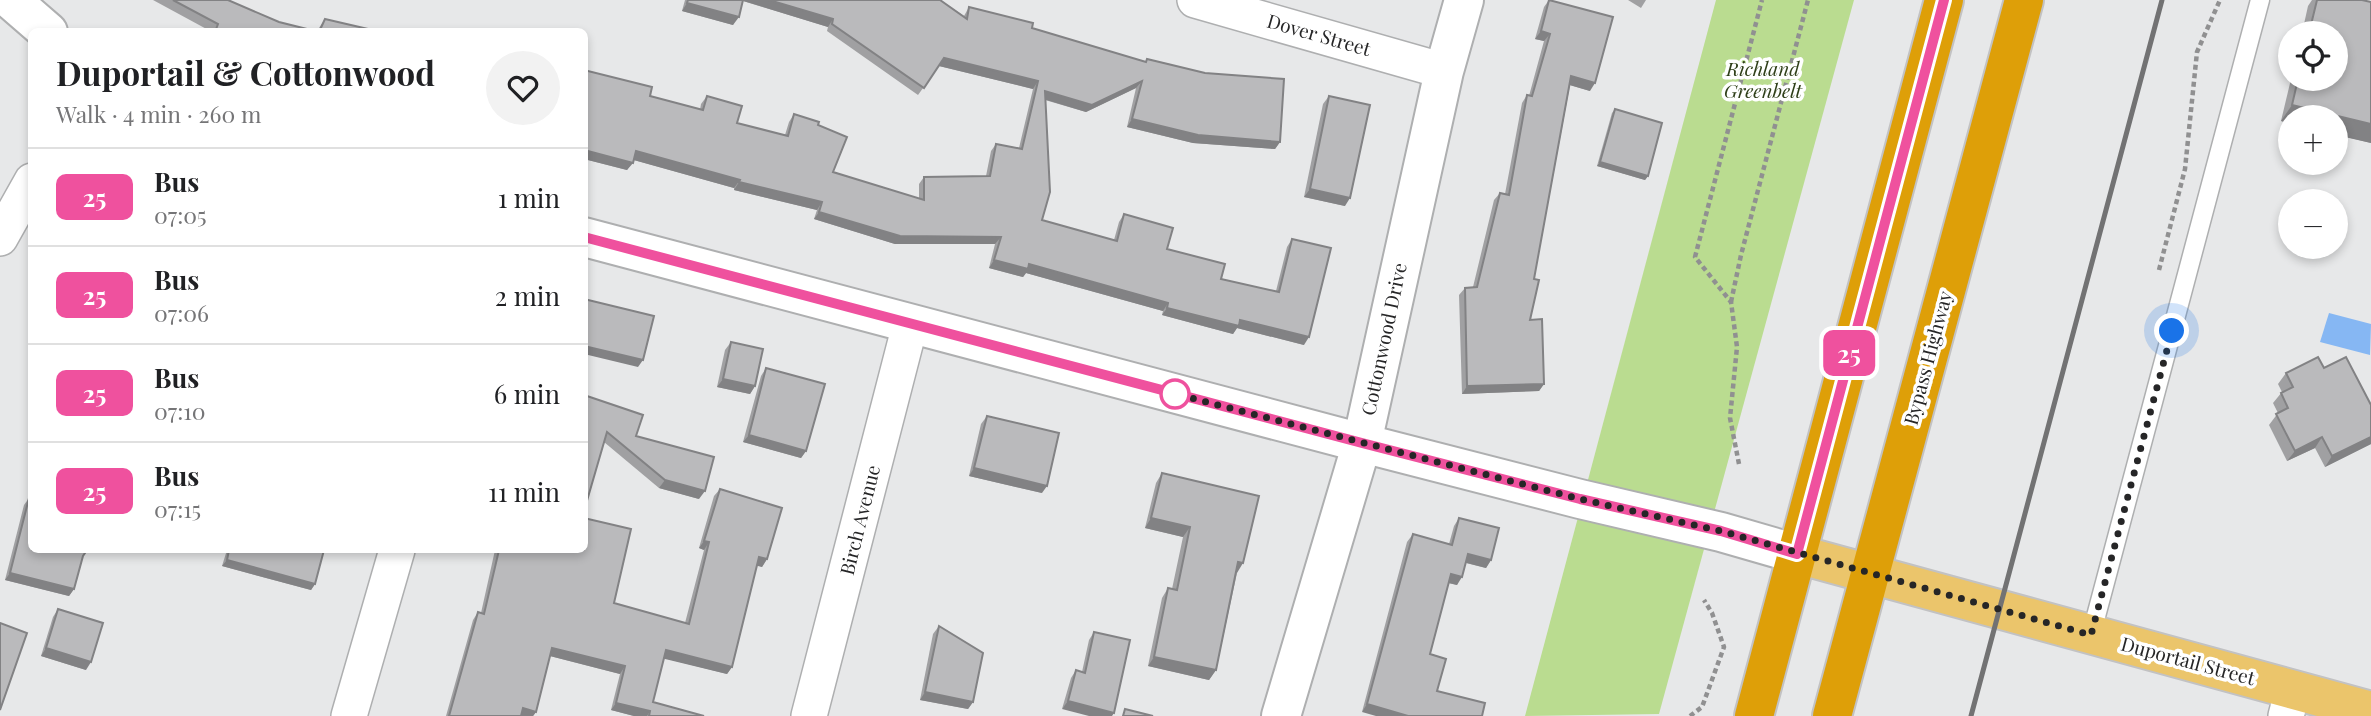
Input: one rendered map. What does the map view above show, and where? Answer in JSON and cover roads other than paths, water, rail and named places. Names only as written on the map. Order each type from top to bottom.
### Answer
[{"type":"highway","points":[[1754,716],[1944,0]]},
{"type":"highway","name":"Bypass Highway","points":[[1832,716],[2024,0]]},
{"type":"main road","points":[[11,0],[43,28]]},
{"type":"main road","name":"Cottonwood Drive","points":[[1281,716],[1362,443],[1444,71],[1464,0]]},
{"type":"main road","name":"Duportail Street","points":[[588,238],[1362,443],[1580,499],[1721,531],[2091,635],[2289,703],[2371,711]]},
{"type":"street","name":"Dover Street","points":[[1195,0],[1444,71]]},
{"type":"street","points":[[0,238],[28,188]]},
{"type":"street","name":"Birch Avenue","points":[[809,716],[910,325]]},
{"type":"street","points":[[349,716],[396,553]]},
{"type":"lane","points":[[2091,635],[2260,0]]},
{"type":"water","points":[[2329,313],[2371,324],[2370,355],[2320,342]]},
{"type":"railway","points":[[1971,716],[2162,0]]},
{"type":"park label","name":"Richland Greenbelt","points":[[1763,80]]}]
